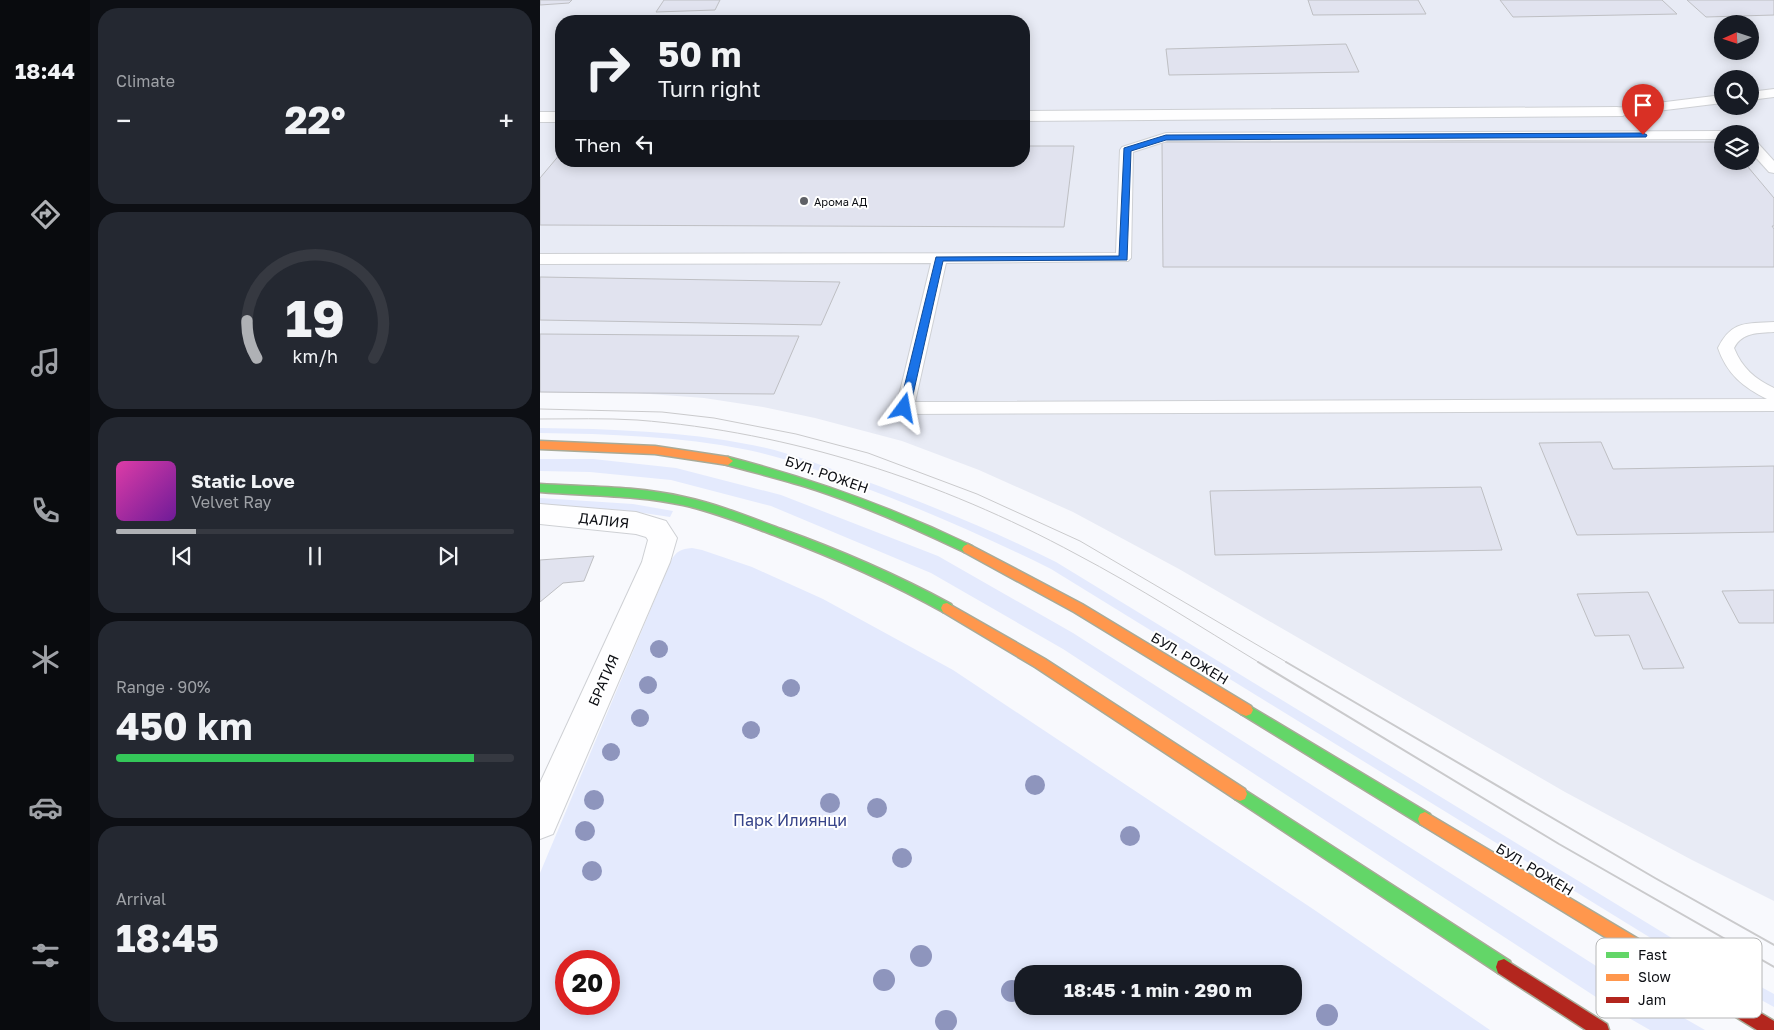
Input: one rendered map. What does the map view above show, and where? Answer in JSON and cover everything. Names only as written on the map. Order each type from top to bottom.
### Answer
[{"type":"main road","name":"БУЛ. РОЖЕН","points":[[540,445],[675,452],[724,460],[771,471],[838,491],[906,519],[983,555],[1078,608],[1621,938]]},
{"type":"main road","points":[[540,488],[645,496],[682,502],[741,518],[824,549],[883,575],[945,606],[1040,663],[1600,1030]]},
{"type":"main road","name":"БУЛ. РОЖЕН","points":[[1753,1018],[1773,1030]]},
{"type":"street","points":[[1030,116],[1617,112]]},
{"type":"street","points":[[540,117],[555,117]]},
{"type":"street","name":"ДАЛИЯ","points":[[540,514],[636,523],[656,529],[663,538]]},
{"type":"street","name":"БРАТИЯ","points":[[540,822],[656,562],[663,538]]},
{"type":"lane","points":[[1759,95],[1774,93]]},
{"type":"lane","points":[[1617,112],[1714,100]]},
{"type":"lane","points":[[540,259],[1124,258],[1127,150],[1166,137],[1714,135]]},
{"type":"lane","points":[[1759,153],[1774,169]]},
{"type":"lane","points":[[939,259],[904,408],[1774,405]]},
{"type":"lane","points":[[1774,327],[1746,329],[1732,336],[1726,348],[1730,363],[1742,376],[1760,389],[1774,395]]},
{"type":"shaded area","points":[[540,0],[1774,0],[1774,901],[1692,860],[1565,792],[1179,569],[1073,512],[979,470],[902,441],[815,418],[763,407],[704,398],[636,393],[540,392]]},
{"type":"green space","points":[[540,428],[620,430],[726,440],[766,448],[807,460],[885,488],[1008,539],[1056,562],[1672,938],[1651,938],[1051,569],[1004,546],[884,495],[762,453],[722,445],[670,439],[618,435],[540,433]]},
{"type":"green space","points":[[540,459],[593,459],[676,468],[781,495],[938,556],[1073,633],[1596,966],[1596,997],[1063,649],[931,573],[771,506],[671,480],[590,472],[540,471]]},
{"type":"green space","points":[[540,498],[633,504],[673,511],[670,517],[630,511],[540,504]]},
{"type":"green space","name":"Парк Илиянци","points":[[692,548],[702,550],[752,567],[823,599],[953,670],[1313,909],[1490,1030],[540,1030],[540,873],[671,561],[682,550]]},
{"type":"green space","points":[[1762,987],[1774,994],[1774,1007],[1762,1000]]},
{"type":"green space","points":[[1629,1018],[1684,1018],[1705,1030],[1650,1030]]},
{"type":"building","points":[[540,0],[572,0],[569,3],[540,5]]},
{"type":"building","points":[[664,0],[720,0],[715,10],[656,12]]},
{"type":"building","points":[[1308,0],[1418,0],[1426,14],[1313,15]]},
{"type":"building","points":[[1500,0],[1662,0],[1677,14],[1513,17]]},
{"type":"building","points":[[1687,0],[1774,0],[1774,15],[1714,15],[1714,17],[1706,17]]},
{"type":"building","points":[[1346,44],[1359,72],[1169,75],[1166,49]]},
{"type":"building","points":[[1162,142],[1714,142],[1714,170],[1751,170],[1774,198],[1774,226],[1772,226],[1774,229],[1774,267],[1163,267]]},
{"type":"building","name":"Арома АД","points":[[1030,146],[1074,146],[1064,227],[540,225],[540,178],[555,160],[555,167],[1030,167]]},
{"type":"building","points":[[540,277],[840,282],[821,325],[540,320]]},
{"type":"building","points":[[540,334],[799,336],[774,394],[636,393],[540,392]]},
{"type":"building","points":[[1601,442],[1613,469],[1774,466],[1774,532],[1577,535],[1539,443]]},
{"type":"building","points":[[1481,487],[1502,550],[1215,555],[1210,491]]},
{"type":"building","points":[[594,556],[584,581],[563,583],[540,602],[540,560]]},
{"type":"building","points":[[1774,590],[1774,623],[1739,623],[1722,591]]},
{"type":"building","points":[[1648,592],[1684,668],[1643,669],[1629,635],[1595,636],[1577,594]]},
{"type":"tram line","points":[[540,409],[662,412],[714,418],[796,434],[868,453],[977,494],[1080,541],[1288,663]]},
{"type":"tram line","points":[[540,419],[625,419],[695,426],[808,448],[864,464],[972,504],[1025,528],[1123,580],[1260,663]]},
{"type":"tram line","points":[[1258,662],[1559,844],[1723,938]]},
{"type":"tram line","points":[[1286,662],[1655,878],[1762,938]]},
{"type":"tram line","points":[[1762,938],[1774,945]]},
{"type":"tram line","points":[[1762,960],[1774,967]]},
{"type":"traffic: fast","points":[[728,461],[790,478],[851,498],[910,522],[968,549]]},
{"type":"traffic: fast","points":[[540,488],[649,495],[684,501],[709,508],[845,558],[947,608]]},
{"type":"traffic: fast","points":[[1246,710],[1425,819]]},
{"type":"traffic: fast","points":[[1240,794],[1504,967]]},
{"type":"traffic: slow","points":[[540,445],[655,450],[728,461]]},
{"type":"traffic: slow","points":[[968,549],[1078,608],[1246,710]]},
{"type":"traffic: slow","points":[[947,608],[1040,663],[1240,794]]},
{"type":"traffic: slow","points":[[1425,819],[1622,938]]},
{"type":"traffic: jam","points":[[1504,967],[1601,1030]]},
{"type":"traffic: jam","points":[[1753,1018],[1773,1030]]},
{"type":"place","name":"Арома АД","points":[[804,201]]},
{"type":"route","points":[[904,408],[939,259],[1124,258],[1127,150],[1166,137],[1643,135]]}]
